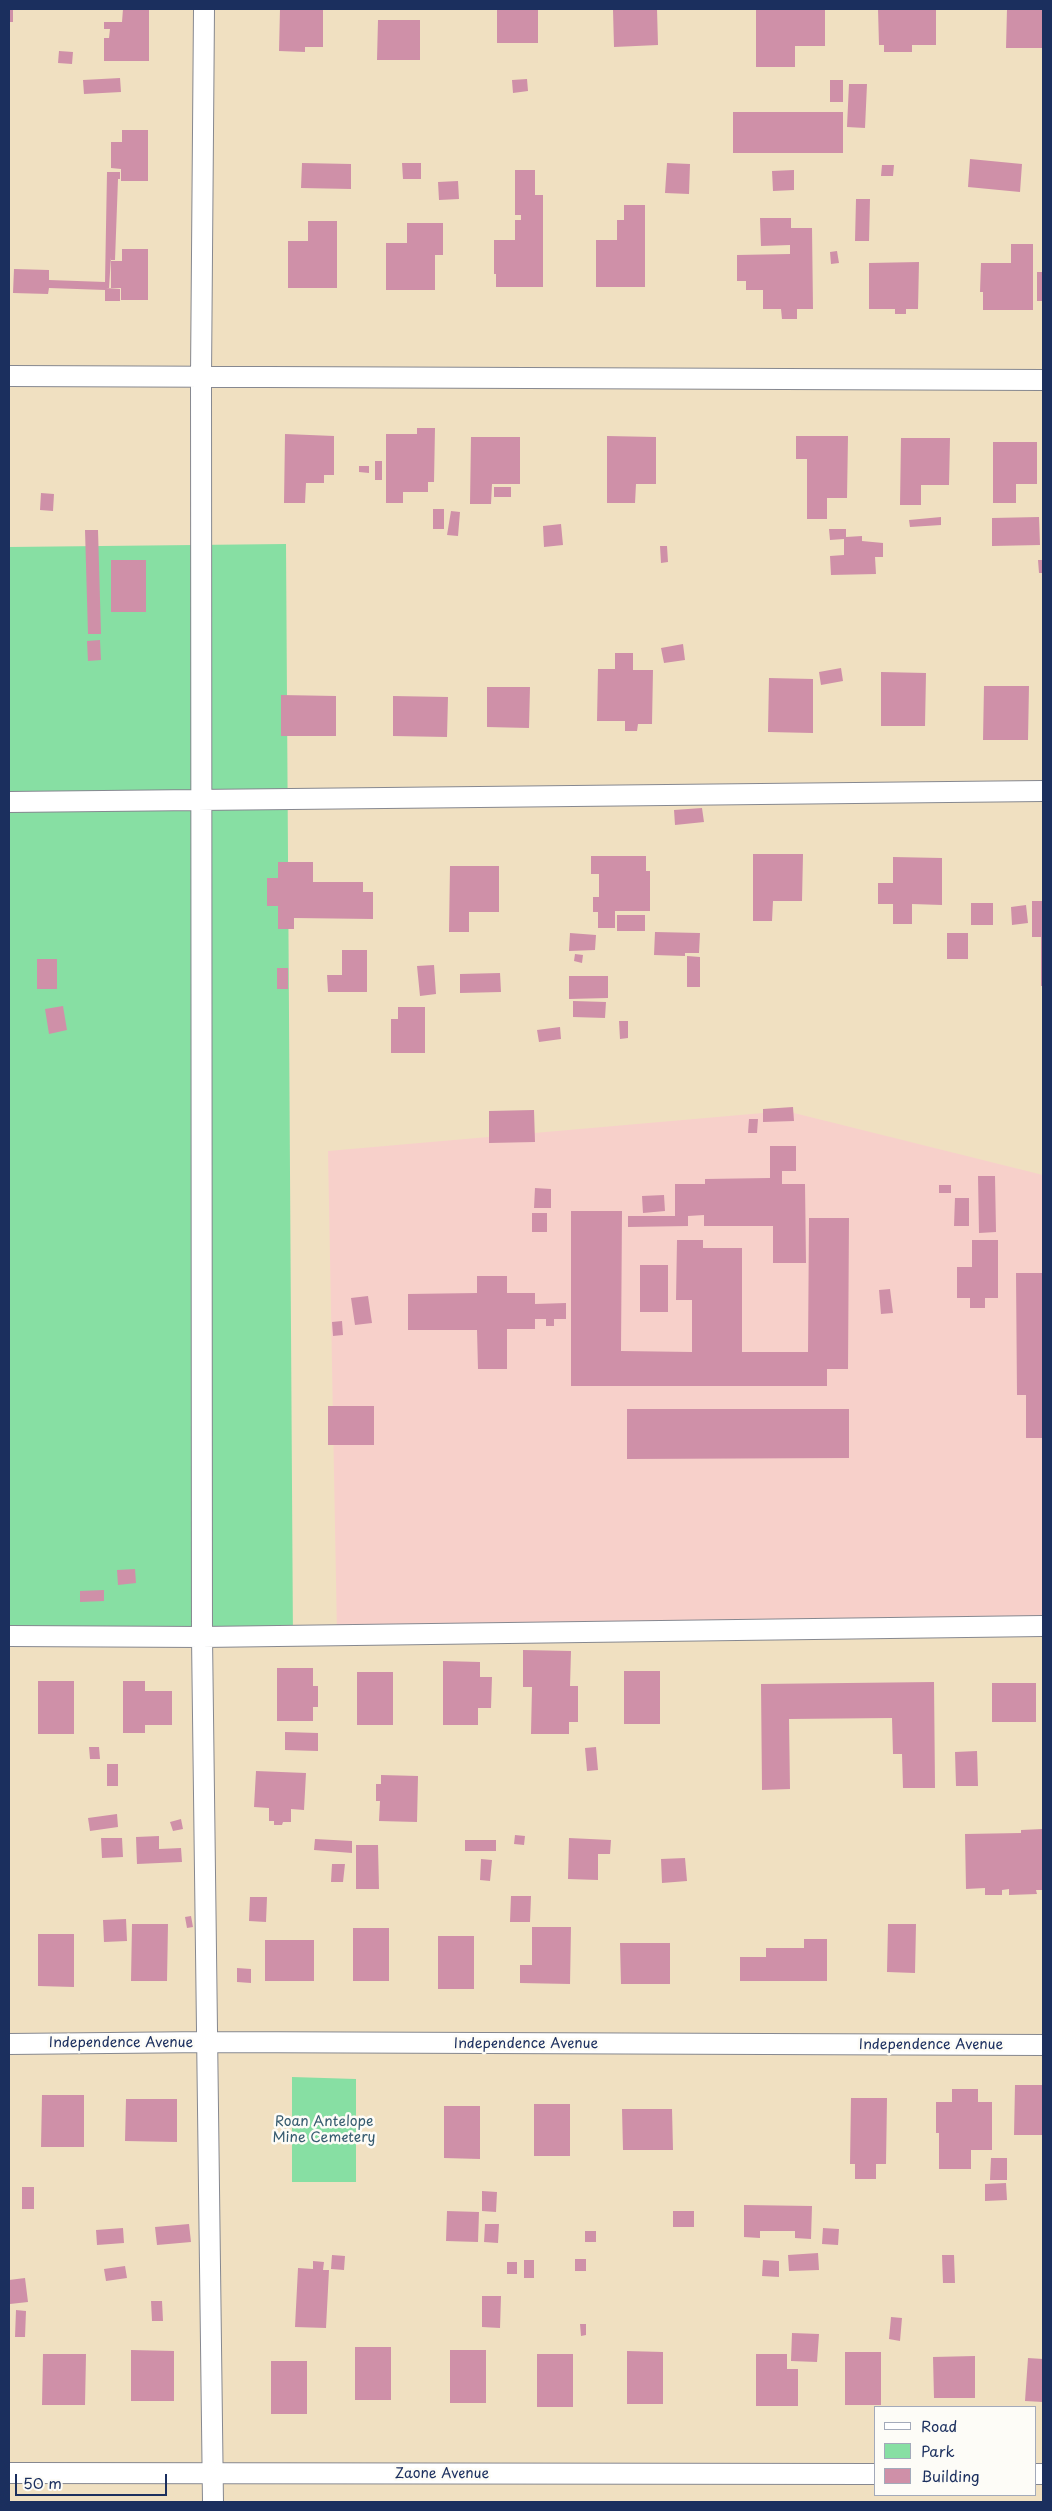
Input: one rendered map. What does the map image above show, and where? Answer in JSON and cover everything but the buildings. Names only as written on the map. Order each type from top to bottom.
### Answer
[{"type":"street","points":[[204,9],[200,376],[202,1637],[213,2502]]},
{"type":"street","points":[[9,376],[1043,380]]},
{"type":"street","points":[[9,802],[1043,791]]},
{"type":"street","points":[[9,1636],[202,1637],[1043,1626]]},
{"type":"street","name":"Independence Avenue","points":[[9,2044],[208,2042],[1043,2046]]},
{"type":"street","name":"Zaone Avenue","points":[[9,2473],[874,2474]]},
{"type":"shaded area","points":[[786,1111],[1043,1175],[1043,1632],[337,1636],[328,1151]]},
{"type":"green space","points":[[286,544],[293,1644],[9,1646],[9,547]]},
{"type":"green space","name":"Roan Antelope Mine Cemetery","points":[[292,2077],[356,2079],[356,2182],[292,2182]]}]
